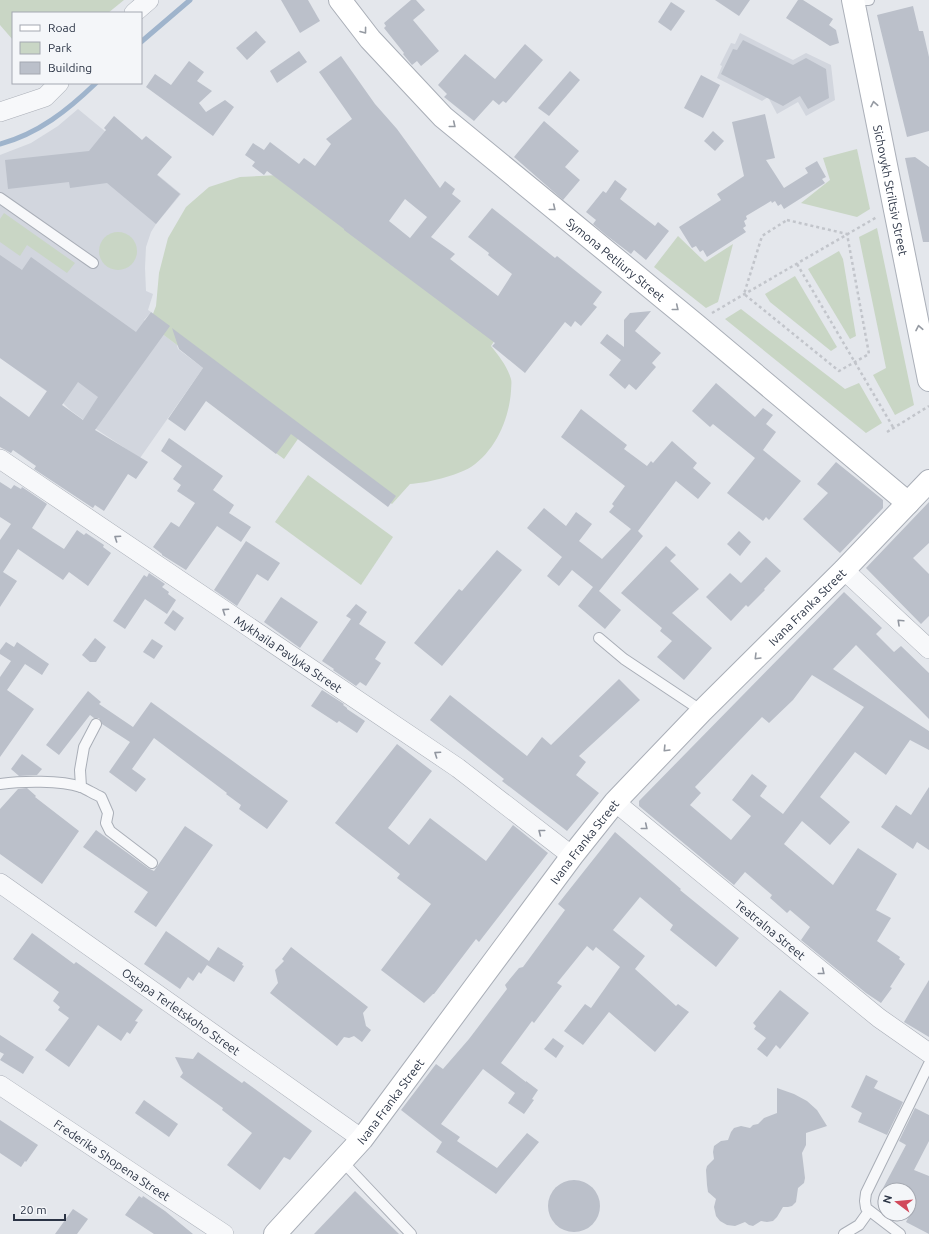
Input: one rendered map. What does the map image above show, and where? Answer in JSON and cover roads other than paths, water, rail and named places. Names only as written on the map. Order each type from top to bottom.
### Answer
[{"type":"street","points":[[135,12],[149,0]]},
{"type":"street","name":"Symona Petliury Street","points":[[340,0],[370,39],[443,117],[908,503]]},
{"type":"street","name":"Sichovykh Striltsiv Street","points":[[853,0],[929,380]]},
{"type":"street","points":[[0,112],[45,97],[57,84]]},
{"type":"street","name":"Mykhaila Pavlyka Street","points":[[0,459],[458,768],[572,856]]},
{"type":"street","name":"Ivana Franka Street","points":[[275,1234],[362,1139],[572,856],[615,802],[702,711],[844,570],[929,480]]},
{"type":"street","points":[[844,570],[929,649]]},
{"type":"street","name":"Teatralna Street","points":[[615,802],[879,1018],[929,1053]]},
{"type":"street","name":"Ostapa Terletskoho Street","points":[[0,883],[362,1139]]},
{"type":"street","name":"Frederika Shopena Street","points":[[0,1086],[224,1234]]},
{"type":"lane","points":[[859,0],[869,0]]},
{"type":"lane","points":[[0,198],[94,262]]},
{"type":"lane","points":[[599,638],[624,659],[702,711]]},
{"type":"lane","points":[[81,787],[80,770],[84,747],[96,724]]},
{"type":"lane","points":[[0,784],[13,782],[60,783],[81,787],[101,797],[108,813],[106,823],[110,831],[152,863]]},
{"type":"lane","points":[[900,1234],[866,1208],[866,1193],[929,1064]]},
{"type":"lane","points":[[342,1161],[411,1234]]},
{"type":"lane","points":[[844,1234],[859,1225],[869,1211]]},
{"type":"waterway","points":[[142,41],[190,0]]},
{"type":"waterway","points":[[0,144],[14,140],[52,120],[75,103],[95,84]]}]
